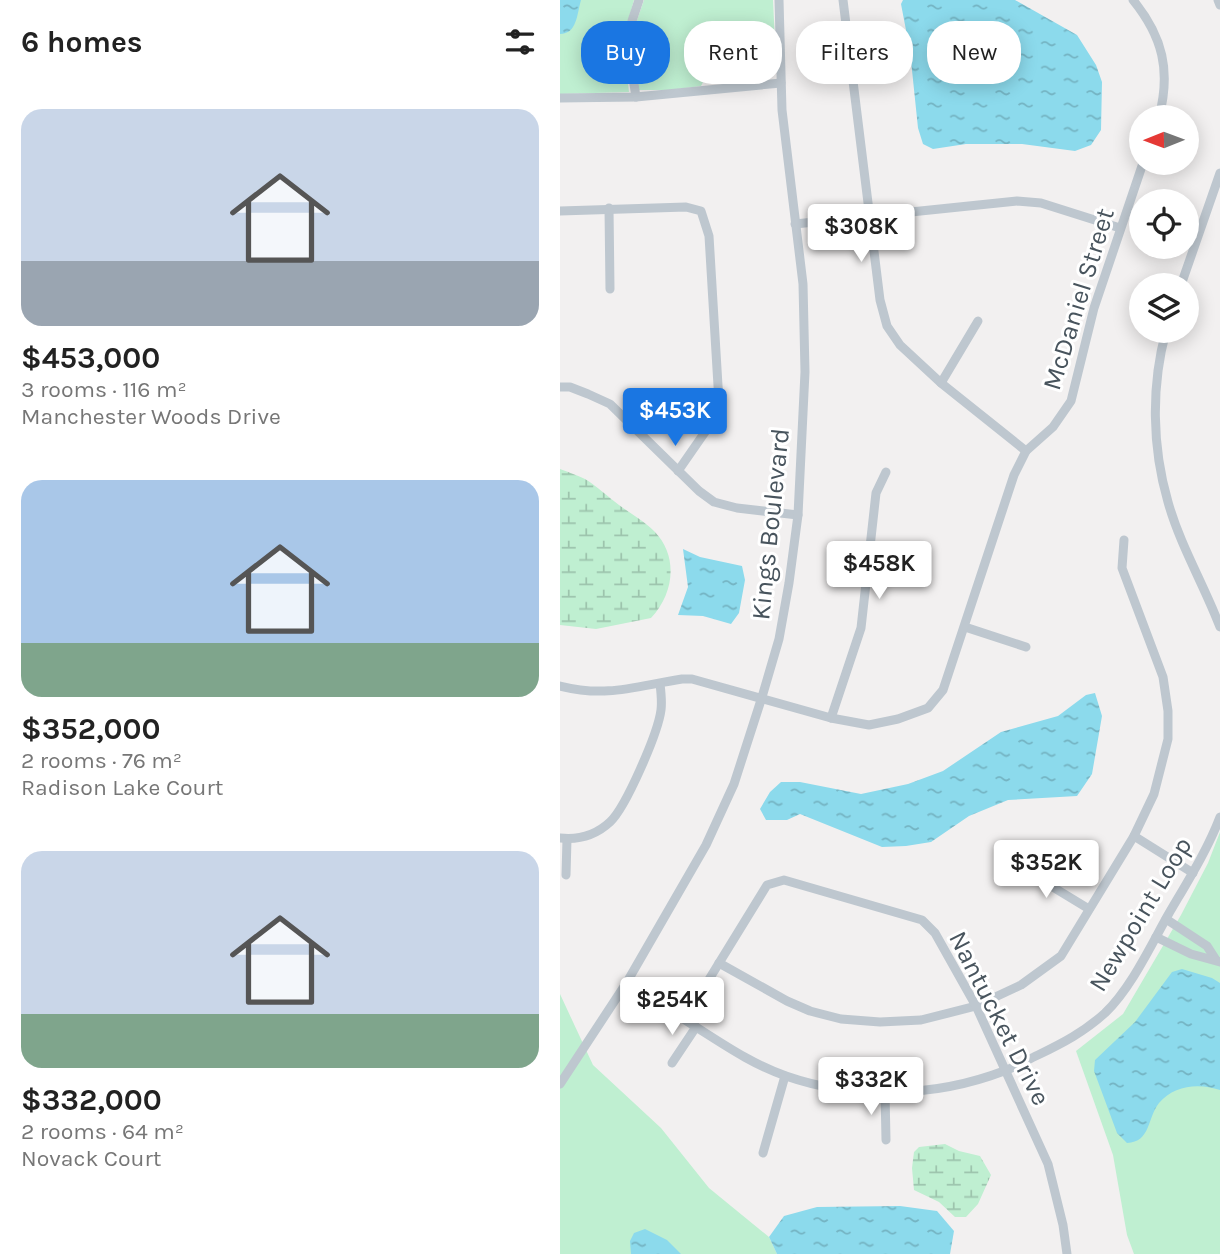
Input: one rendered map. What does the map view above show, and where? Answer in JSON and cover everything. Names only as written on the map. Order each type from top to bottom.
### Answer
[{"type":"street","points":[[636,97],[629,52],[632,21],[639,0]]},
{"type":"street","name":"Kings Boulevard","points":[[779,0],[781,21]]},
{"type":"street","points":[[843,0],[880,300],[887,326],[900,345],[941,383],[1026,451]]},
{"type":"street","points":[[1133,0],[1157,36],[1164,62],[1165,89],[1162,105]]},
{"type":"street","points":[[1218,0],[1220,5]]},
{"type":"street","points":[[560,99],[636,97],[771,84]]},
{"type":"street","name":"Kings Boulevard","points":[[560,1084],[627,982],[706,845],[734,784],[779,639],[798,515],[805,372],[803,284],[781,84]]},
{"type":"street","points":[[1185,273],[1220,173]]},
{"type":"street","name":"McDaniel Street","points":[[560,686],[612,692],[692,679],[831,718],[869,725],[898,719],[928,708],[943,690],[1014,475],[1026,451],[1053,427],[1071,401],[1094,308],[1139,175]]},
{"type":"street","points":[[795,224],[1017,201],[1041,204],[1120,228]]},
{"type":"street","points":[[560,211],[686,207],[701,211],[709,236],[719,402],[712,422],[678,471]]},
{"type":"street","points":[[609,208],[610,289]]},
{"type":"street","points":[[941,383],[978,321]]},
{"type":"street","points":[[1163,343],[1156,397],[1160,467],[1168,503],[1216,605],[1220,627]]},
{"type":"street","points":[[560,387],[579,390],[610,404],[699,491],[714,502],[737,508],[798,515]]},
{"type":"street","points":[[831,718],[861,628],[876,493],[886,472]]},
{"type":"street","points":[[719,963],[787,1002],[810,1011],[841,1019],[880,1022],[921,1020],[976,1006],[1021,985],[1061,956],[1134,836],[1154,794],[1168,739],[1168,711],[1163,677],[1122,568],[1124,540]]},
{"type":"street","points":[[965,628],[1027,647]]},
{"type":"street","points":[[566,875],[564,839],[583,837],[599,830],[610,822],[621,808],[659,721],[660,684]]},
{"type":"street","name":"Newpoint Loop","points":[[627,982],[751,1061],[785,1076],[823,1087],[885,1092],[956,1085],[1004,1071],[1080,1033],[1106,1012],[1123,992],[1156,937],[1193,873],[1220,817]]},
{"type":"street","points":[[1134,836],[1193,873]]},
{"type":"street","points":[[1010,872],[1033,875],[1089,909]]},
{"type":"street","name":"Nantucket Drive","points":[[700,995],[767,885],[785,880],[922,920],[935,933],[976,1006],[1048,1164],[1067,1254]]},
{"type":"street","points":[[1166,919],[1207,946],[1218,961]]},
{"type":"street","points":[[1156,937],[1191,954],[1218,961]]},
{"type":"street","points":[[672,1063],[696,1027]]},
{"type":"street","points":[[763,1153],[785,1076]]},
{"type":"street","points":[[885,1092],[886,1140]]},
{"type":"green space","points":[[560,0],[634,0],[628,21],[581,21],[581,84],[628,84],[629,92],[560,94]]},
{"type":"green space","points":[[644,0],[773,0],[774,21],[684,21],[684,84],[702,84],[701,86],[638,90],[638,84],[670,84],[670,21],[637,21]]},
{"type":"green space","points":[[560,469],[589,482],[646,524],[662,541],[670,563],[669,587],[651,618],[596,629],[560,625]]},
{"type":"green space","points":[[1220,832],[1220,1254],[1134,1254],[1127,1235],[1113,1155],[1076,1051],[1123,1014],[1181,915],[1208,863]]},
{"type":"green space","points":[[560,994],[593,1065],[661,1128],[709,1188],[769,1237],[777,1254],[560,1254]]},
{"type":"green space","points":[[945,1144],[980,1156],[991,1175],[978,1204],[966,1217],[955,1217],[939,1202],[914,1190],[914,1152],[919,1147]]},
{"type":"water","points":[[560,0],[581,0],[573,27],[560,34]]},
{"type":"water","points":[[903,0],[1015,0],[1077,35],[1096,65],[1102,82],[1101,130],[1091,145],[1075,151],[1022,144],[966,144],[933,149],[923,144],[918,128],[913,80],[913,21],[904,21],[901,4]]},
{"type":"water","points":[[683,549],[700,557],[742,566],[745,580],[739,613],[731,624],[703,616],[678,615],[688,587]]},
{"type":"water","points":[[1095,693],[1102,716],[1092,774],[1077,796],[1008,800],[969,816],[931,842],[882,847],[800,814],[787,820],[766,820],[760,809],[770,792],[781,782],[800,782],[861,794],[908,784],[943,771],[1001,732],[1058,716],[1086,695]]},
{"type":"water","points":[[1182,969],[1220,983],[1220,1090],[1195,1086],[1172,1092],[1155,1109],[1145,1134],[1135,1142],[1127,1143],[1117,1133],[1094,1071],[1095,1060],[1135,1022],[1172,972]]},
{"type":"water","points":[[900,1206],[937,1211],[954,1231],[950,1254],[777,1254],[769,1237],[784,1216],[817,1207]]},
{"type":"water","points":[[645,1229],[667,1240],[681,1254],[631,1254],[630,1241],[634,1233]]}]
